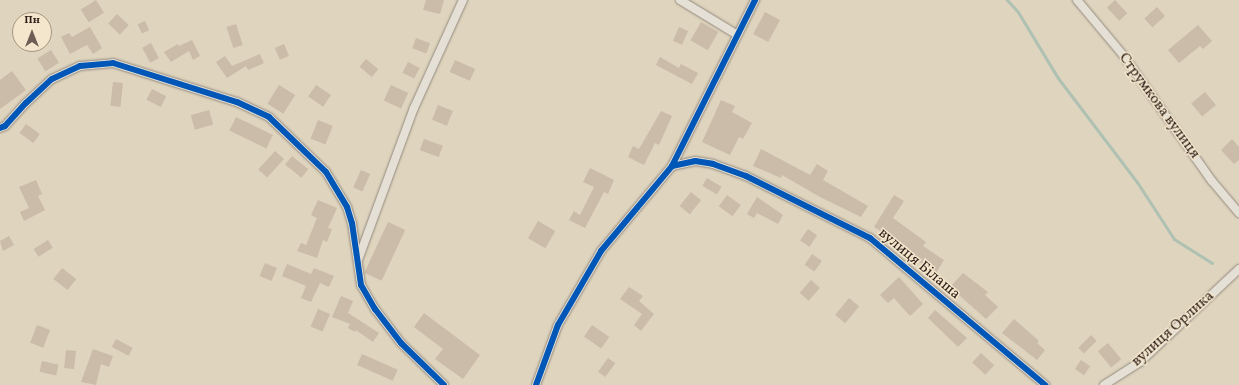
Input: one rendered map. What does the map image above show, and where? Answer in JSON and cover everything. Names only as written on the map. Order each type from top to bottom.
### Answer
[{"type":"street","points":[[357,262],[414,108],[463,0]]},
{"type":"street","points":[[680,0],[736,34]]},
{"type":"street","points":[[536,385],[558,325],[601,251],[672,166],[736,34],[755,0]]},
{"type":"street","name":"Струмкова вулиця","points":[[1077,0],[1123,55],[1212,181],[1239,213]]},
{"type":"street","points":[[0,128],[5,126],[26,103],[52,79],[80,66],[113,63],[237,102],[269,117],[326,172],[347,207],[352,223],[361,286],[375,310],[400,343],[444,385]]},
{"type":"street","name":"вулиця Білаша","points":[[672,166],[695,161],[713,164],[739,173],[870,238],[1044,385]]},
{"type":"street","name":"вулиця Орлика","points":[[1104,385],[1140,362],[1239,269]]},
{"type":"building","points":[[96,0],[104,13],[89,22],[81,10]]},
{"type":"building","points":[[426,0],[444,0],[440,14],[423,10]]},
{"type":"building","points":[[1115,0],[1127,13],[1119,21],[1107,8]]},
{"type":"building","points":[[1157,7],[1165,16],[1152,27],[1144,18]]},
{"type":"building","points":[[765,12],[780,20],[768,42],[753,34]]},
{"type":"building","points":[[117,14],[129,25],[120,34],[108,24]]},
{"type":"building","points":[[145,21],[149,30],[142,33],[138,24]]},
{"type":"building","points":[[701,22],[718,32],[708,50],[690,40]]},
{"type":"building","points":[[236,24],[243,45],[233,48],[226,27]]},
{"type":"building","points":[[1198,25],[1212,41],[1203,49],[1200,46],[1179,63],[1168,50]]},
{"type":"building","points":[[90,27],[102,48],[93,54],[87,45],[70,54],[61,37],[69,33],[72,37]]},
{"type":"building","points":[[679,27],[688,31],[682,45],[673,41]]},
{"type":"building","points":[[416,38],[430,43],[426,53],[412,48]]},
{"type":"building","points":[[192,40],[200,56],[193,60],[189,51],[171,62],[164,52],[178,44],[179,46]]},
{"type":"building","points":[[151,43],[159,58],[150,63],[142,48]]},
{"type":"building","points":[[284,44],[289,56],[280,60],[275,48]]},
{"type":"building","points":[[48,52],[52,52],[59,63],[45,71],[37,58]]},
{"type":"building","points":[[260,54],[264,63],[248,70],[246,66],[227,78],[216,62],[225,56],[232,66]]},
{"type":"building","points":[[660,57],[679,68],[681,64],[698,73],[692,84],[656,65]]},
{"type":"building","points":[[366,59],[378,69],[372,77],[360,67]]},
{"type":"building","points":[[455,60],[475,69],[470,81],[450,72]]},
{"type":"building","points":[[408,62],[420,68],[414,79],[403,73]]},
{"type":"building","points":[[12,71],[26,90],[0,109],[0,80]]},
{"type":"building","points":[[113,82],[123,83],[120,107],[110,106]]},
{"type":"building","points":[[279,85],[295,95],[283,114],[267,104]]},
{"type":"building","points":[[316,85],[331,95],[323,107],[308,97]]},
{"type":"building","points":[[391,85],[408,93],[401,108],[384,100]]},
{"type":"building","points":[[152,89],[166,96],[161,107],[147,100]]},
{"type":"building","points":[[1205,92],[1216,105],[1202,117],[1191,104]]},
{"type":"building","points":[[721,100],[735,106],[732,112],[752,123],[743,139],[739,137],[730,155],[702,142]]},
{"type":"building","points":[[438,105],[453,111],[447,126],[432,120]]},
{"type":"building","points":[[209,110],[213,124],[195,130],[191,115]]},
{"type":"building","points":[[661,111],[672,116],[659,145],[655,143],[644,165],[628,157],[633,146],[639,149]]},
{"type":"building","points":[[236,117],[273,135],[266,148],[229,130]]},
{"type":"building","points":[[318,120],[333,126],[325,145],[311,139]]},
{"type":"building","points":[[26,124],[40,134],[33,143],[20,133]]},
{"type":"building","points":[[424,139],[443,146],[439,157],[420,150]]},
{"type":"building","points":[[1232,139],[1239,147],[1239,160],[1234,164],[1221,150]]},
{"type":"building","points":[[761,149],[810,175],[817,164],[828,171],[823,180],[868,206],[861,217],[820,197],[782,175],[781,178],[753,166]]},
{"type":"building","points":[[275,151],[284,159],[267,178],[258,170]]},
{"type":"building","points":[[292,156],[308,169],[301,178],[285,165]]},
{"type":"building","points":[[590,168],[614,180],[608,194],[604,192],[585,228],[569,220],[574,211],[580,215],[594,187],[583,182]]},
{"type":"building","points":[[361,170],[370,174],[362,191],[353,187]]},
{"type":"building","points":[[707,178],[722,187],[717,194],[702,186]]},
{"type":"building","points":[[36,180],[42,194],[38,196],[45,210],[24,221],[20,212],[29,208],[19,187]]},
{"type":"building","points":[[691,192],[701,200],[690,214],[680,206]]},
{"type":"building","points":[[727,195],[741,205],[733,216],[719,206]]},
{"type":"building","points":[[894,195],[904,201],[893,218],[926,242],[923,246],[944,260],[936,273],[904,252],[907,247],[874,227]]},
{"type":"building","points":[[757,197],[783,215],[778,224],[757,213],[754,218],[747,214]]},
{"type":"building","points":[[318,200],[337,208],[328,228],[332,229],[327,242],[323,240],[317,258],[297,251],[301,243],[306,245],[317,218],[311,215]]},
{"type":"building","points":[[538,221],[555,231],[545,248],[528,238]]},
{"type":"building","points":[[388,222],[405,230],[382,281],[364,273]]},
{"type":"building","points":[[808,229],[817,235],[809,247],[800,241]]},
{"type":"building","points":[[9,236],[14,245],[3,251],[0,241]]},
{"type":"building","points":[[48,240],[53,248],[38,257],[34,249]]},
{"type":"building","points":[[812,254],[822,261],[814,272],[805,265]]},
{"type":"building","points":[[265,263],[277,268],[271,281],[260,276]]},
{"type":"building","points":[[287,264],[311,274],[314,268],[334,276],[329,287],[320,283],[311,302],[301,298],[306,286],[282,276]]},
{"type":"building","points":[[62,268],[76,279],[68,290],[53,279]]},
{"type":"building","points":[[963,273],[988,292],[985,295],[998,307],[986,319],[950,287]]},
{"type":"building","points":[[899,277],[923,304],[910,316],[894,298],[888,303],[880,295]]},
{"type":"building","points":[[811,280],[820,288],[809,301],[800,293]]},
{"type":"building","points":[[629,287],[643,296],[639,301],[654,314],[641,331],[634,325],[642,314],[620,299]]},
{"type":"building","points":[[341,296],[353,301],[348,313],[379,333],[373,342],[356,330],[355,332],[348,328],[350,324],[332,317]]},
{"type":"building","points":[[849,298],[859,306],[845,323],[835,315]]},
{"type":"building","points":[[318,309],[330,314],[323,332],[311,326]]},
{"type":"building","points":[[935,310],[967,338],[958,347],[928,318]]},
{"type":"building","points":[[424,313],[480,355],[463,379],[435,359],[443,349],[414,327]]},
{"type":"building","points":[[1014,319],[1039,341],[1037,343],[1045,350],[1037,360],[1002,333]]},
{"type":"building","points":[[37,325],[50,330],[43,348],[30,343]]},
{"type":"building","points":[[592,325],[609,337],[601,349],[584,336]]},
{"type":"building","points":[[1091,335],[1097,341],[1084,353],[1078,348]]},
{"type":"building","points":[[116,339],[133,348],[129,356],[112,347]]},
{"type":"building","points":[[1108,343],[1121,359],[1111,368],[1098,351]]},
{"type":"building","points":[[93,349],[113,356],[109,367],[101,364],[96,385],[81,382]]},
{"type":"building","points":[[66,350],[76,351],[74,369],[64,368]]},
{"type":"building","points":[[981,353],[994,365],[985,375],[972,363]]},
{"type":"building","points":[[362,354],[398,370],[393,381],[357,365]]},
{"type":"building","points":[[608,358],[615,363],[605,377],[598,372]]},
{"type":"building","points":[[1081,360],[1090,366],[1084,375],[1075,369]]},
{"type":"building","points":[[42,361],[59,365],[56,376],[40,372]]},
{"type":"waterway","points":[[1007,0],[1018,12],[1058,78],[1137,182],[1174,239],[1212,263]]},
{"type":"cycle path","points":[[536,385],[558,325],[601,251],[672,166],[755,0]]},
{"type":"cycle path","points":[[0,128],[5,126],[26,103],[52,79],[80,66],[113,63],[237,102],[269,117],[326,172],[347,207],[352,223],[361,285],[375,309],[401,343],[444,385]]},
{"type":"cycle path","points":[[672,166],[695,161],[713,164],[746,176],[870,238],[1045,385]]}]
